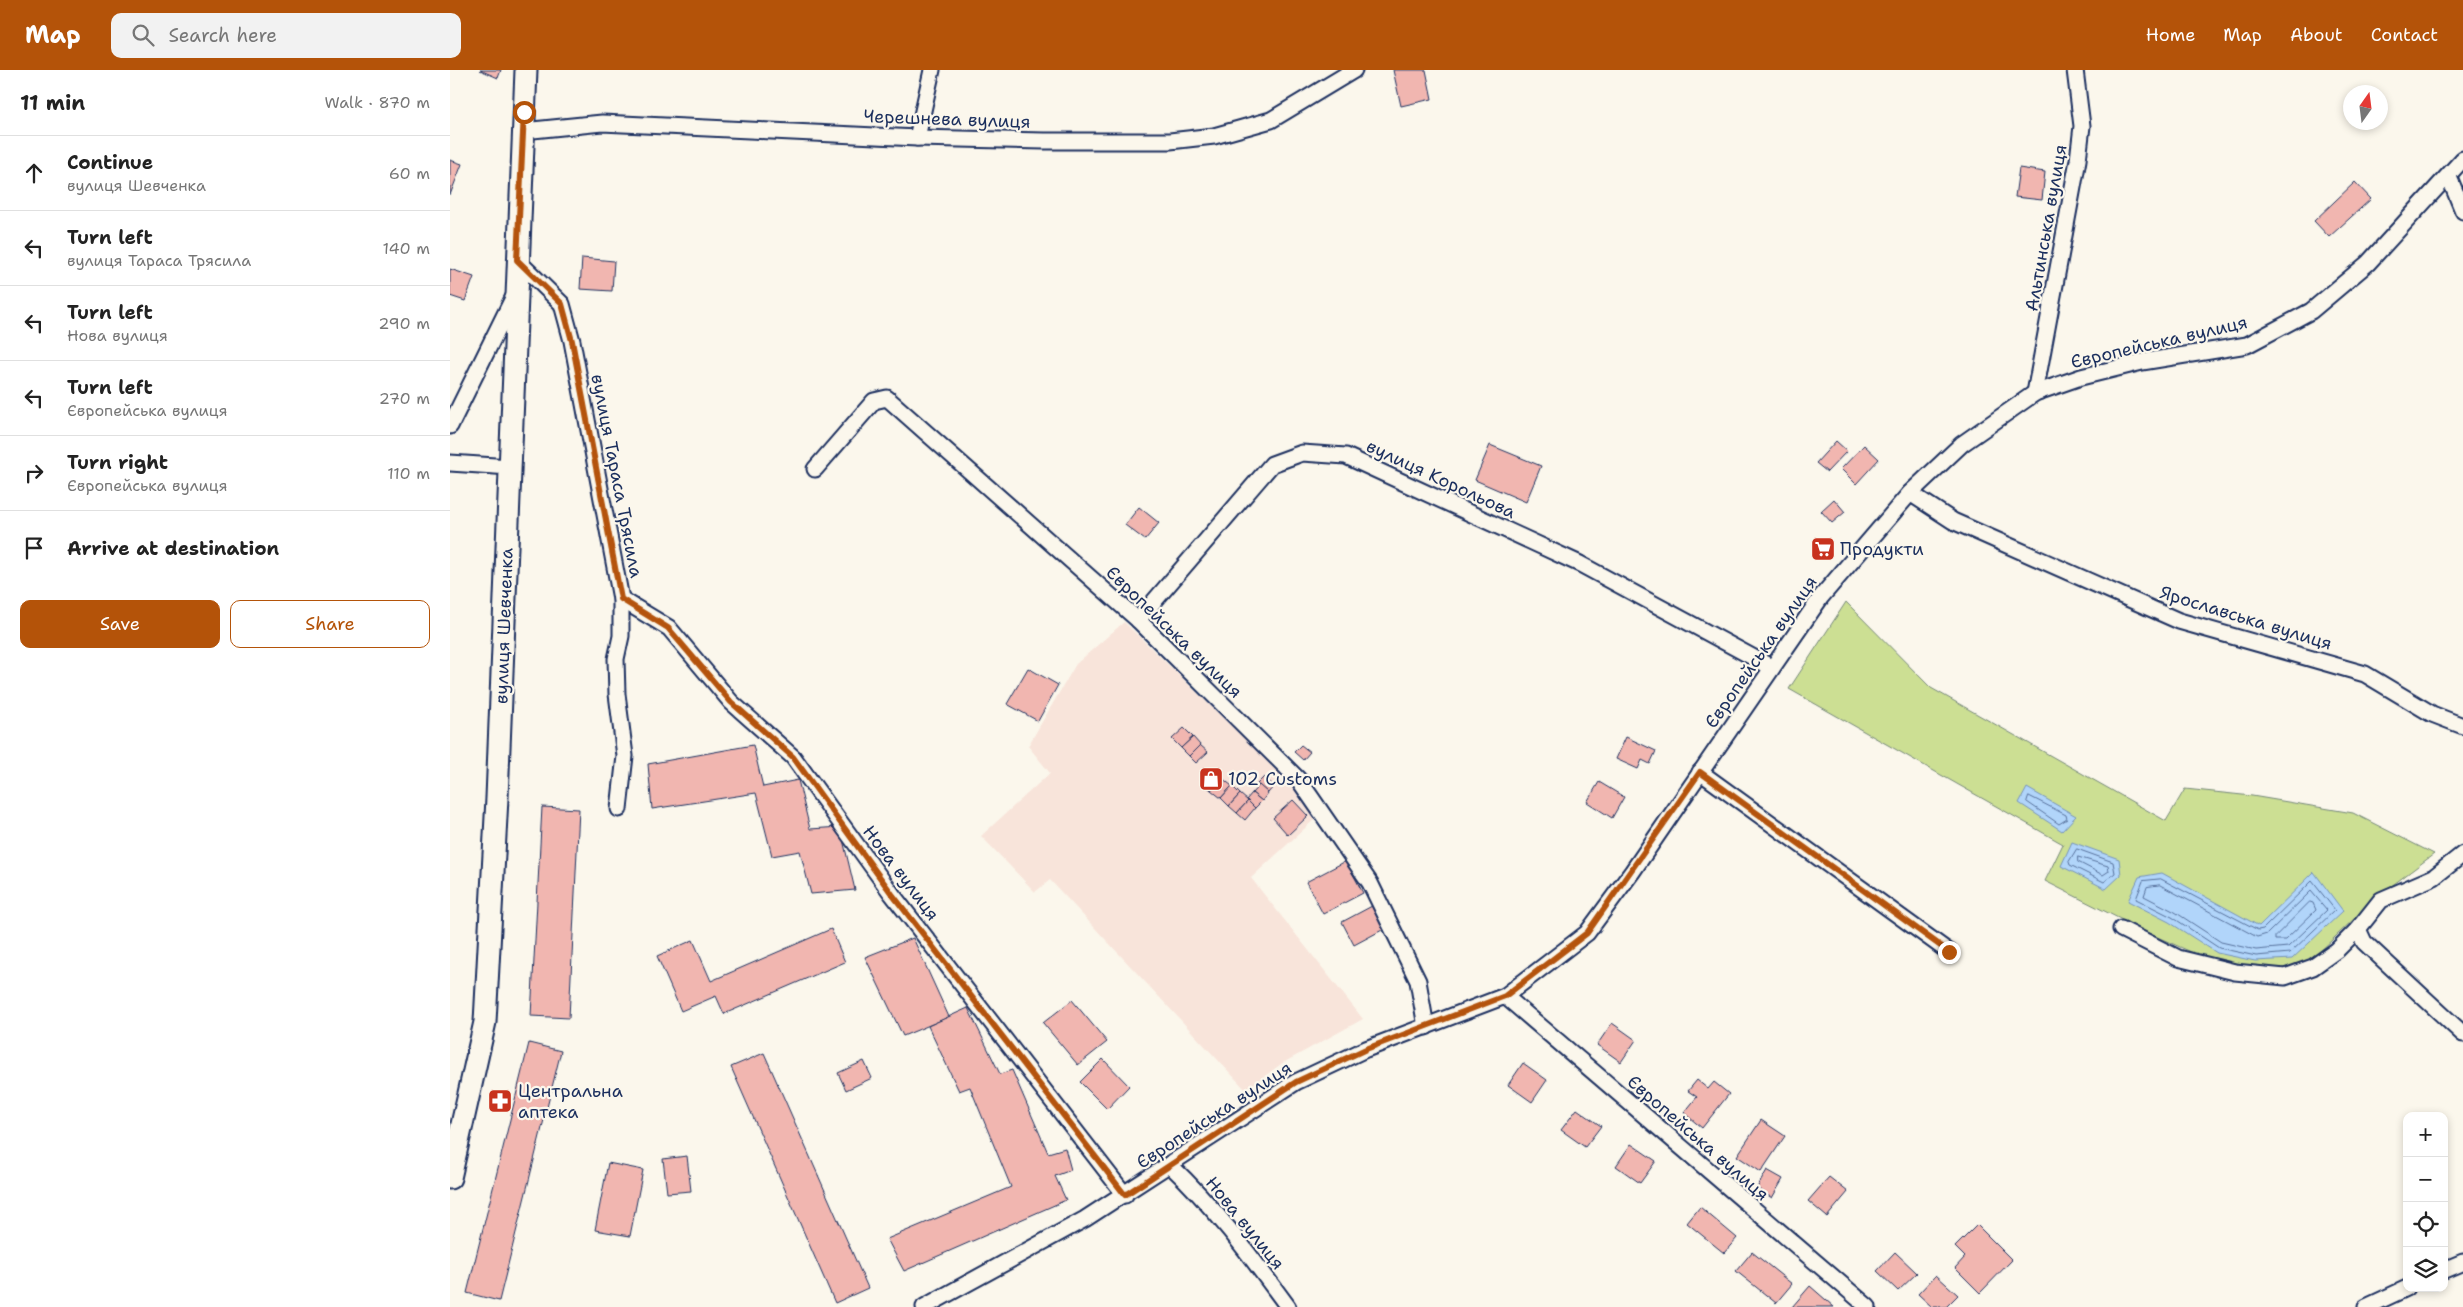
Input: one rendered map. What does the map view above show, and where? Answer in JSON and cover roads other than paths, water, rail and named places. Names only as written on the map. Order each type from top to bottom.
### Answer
[{"type":"main road","name":"вулиця Шевченка","points":[[450,1178],[485,1022],[497,798],[526,70]]},
{"type":"street","points":[[917,138],[932,70]]},
{"type":"street","name":"Черешнева вулиця","points":[[523,130],[602,123],[917,138],[1044,142],[1170,141],[1214,136],[1271,120],[1354,70]]},
{"type":"street","name":"Альтинська вулиця","points":[[2035,393],[2078,160],[2082,126],[2075,70]]},
{"type":"street","name":"Європейська вулиця","points":[[924,1307],[1085,1220],[1296,1082],[1366,1049],[1505,996],[1587,933],[1821,597],[1910,494],[1962,444],[2035,393],[2081,377],[2142,362],[2247,345],[2311,310],[2361,269],[2463,159]]},
{"type":"street","points":[[2448,177],[2463,211]]},
{"type":"street","name":"вулиця Тараса Трясила","points":[[517,260],[562,304],[572,341],[621,599],[622,636],[616,659],[617,694],[624,756],[618,809]]},
{"type":"street","points":[[450,426],[516,292]]},
{"type":"street","name":"Європейська вулиця","points":[[815,469],[874,401],[887,398],[1138,620],[1299,780],[1370,883],[1418,981],[1426,1026]]},
{"type":"street","name":"вулиця Корольова","points":[[1138,620],[1272,464],[1302,453],[1346,456],[1580,564],[1771,667]]},
{"type":"street","points":[[450,463],[510,467]]},
{"type":"street","name":"Ярославська вулиця","points":[[1910,494],[1953,520],[2179,620],[2365,674],[2432,714],[2463,726]]},
{"type":"street","name":"Нова вулиця","points":[[621,599],[668,628],[731,702],[793,757],[892,894],[1125,1195]]},
{"type":"street","points":[[1700,772],[1949,952]]},
{"type":"street","points":[[2121,929],[2178,958],[2235,972],[2285,977],[2313,968],[2337,950],[2358,929],[2381,900],[2434,877],[2463,854]]},
{"type":"street","points":[[2358,929],[2364,942],[2463,1034]]},
{"type":"street","name":"Європейська вулиця","points":[[1505,996],[1868,1307]]},
{"type":"street","name":"Нова вулиця","points":[[1170,1165],[1196,1191],[1258,1266],[1288,1307]]},
{"type":"street","points":[[2448,1268],[2463,1262]]},
{"type":"street","points":[[2366,1307],[2403,1290]]},
{"type":"water","points":[[2027,788],[2076,816],[2062,831],[2019,803]]},
{"type":"water","points":[[2072,842],[2119,859],[2121,875],[2106,889],[2061,866]]},
{"type":"water","points":[[2314,872],[2343,911],[2292,959],[2255,961],[2217,953],[2169,922],[2128,901],[2139,877],[2162,873],[2259,926]]},
{"type":"place","name":"Продукти","points":[[1823,549]]},
{"type":"place","name":"102 Customs","points":[[1211,779]]},
{"type":"place","name":"Центральна аптека","points":[[500,1101]]}]
